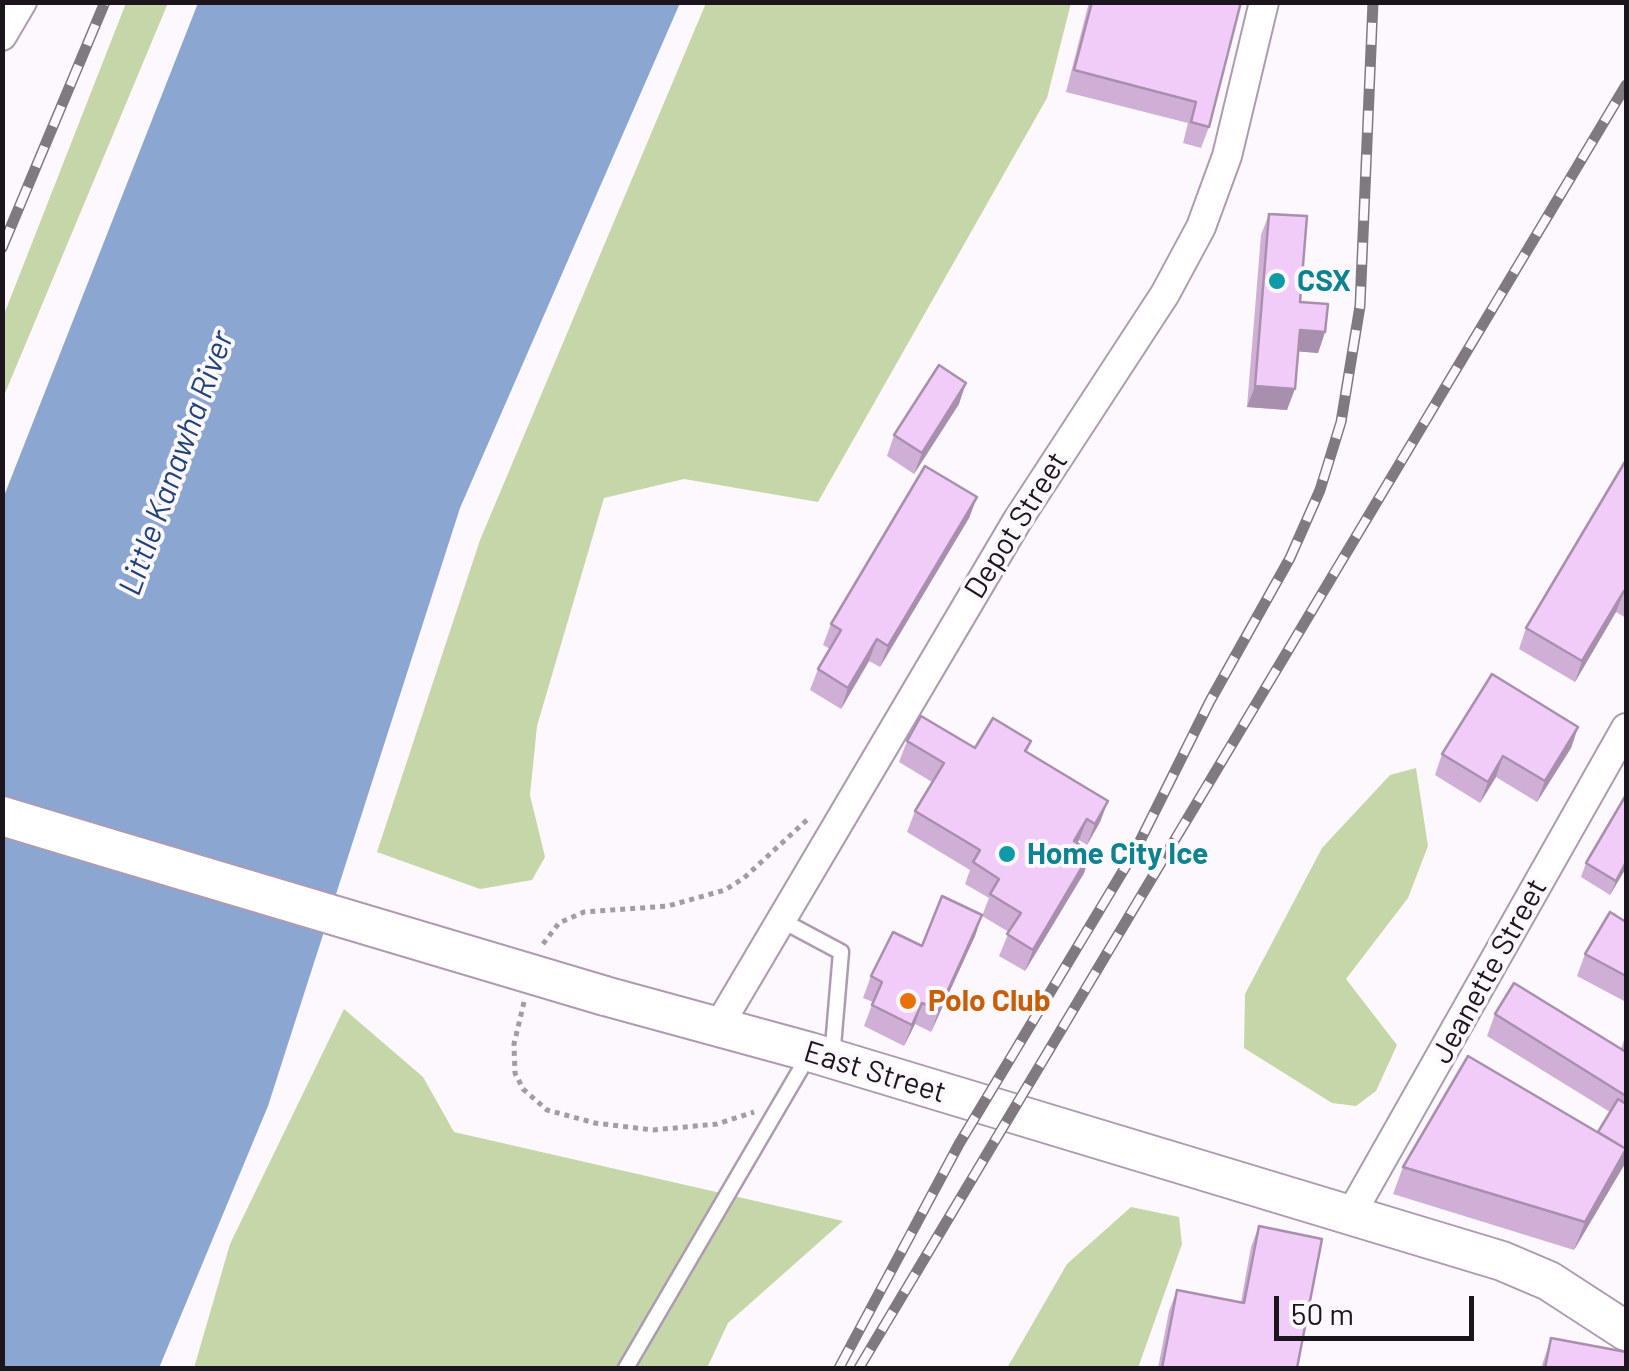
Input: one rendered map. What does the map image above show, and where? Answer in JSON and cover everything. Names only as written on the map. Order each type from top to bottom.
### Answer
[{"type":"main road","name":"East Street","points":[[2,816],[1351,1214],[1549,1280],[1626,1332]]},
{"type":"street","points":[[2,36],[22,2]]},
{"type":"street","name":"Depot Street","points":[[718,1027],[1017,521],[1164,294],[1201,228],[1226,156],[1264,2]]},
{"type":"street","name":"Jeanette Street","points":[[1351,1214],[1623,740]]},
{"type":"lane","points":[[626,1368],[821,1056],[841,952],[780,920]]},
{"type":"green space","points":[[126,3],[168,3],[3,398],[3,317]]},
{"type":"green space","points":[[706,3],[1071,3],[1047,98],[818,502],[684,479],[604,498],[537,726],[530,795],[545,857],[532,880],[480,889],[377,852],[480,540]]},
{"type":"green space","points":[[1416,768],[1428,846],[1408,898],[1346,979],[1397,1045],[1376,1091],[1356,1106],[1332,1103],[1244,1048],[1245,994],[1322,848],[1390,775]]},
{"type":"green space","points":[[344,1009],[423,1077],[454,1132],[843,1221],[728,1323],[707,1368],[194,1368],[230,1244]]},
{"type":"green space","points":[[1131,1207],[1179,1217],[1182,1244],[1138,1368],[1007,1368],[1067,1264]]},
{"type":"water","name":"Little Kanawha River","points":[[198,3],[680,3],[460,508],[268,1106],[159,1368],[3,1368],[2,501]]},
{"type":"building","points":[[1092,2],[1241,2],[1209,127],[1191,122],[1196,102],[1074,70]]},
{"type":"building","name":"CSX","points":[[1269,214],[1307,216],[1300,302],[1328,304],[1325,332],[1300,330],[1295,389],[1255,386]]},
{"type":"building","points":[[939,365],[966,383],[922,453],[894,435]]},
{"type":"building","points":[[1626,460],[1626,592],[1582,661],[1526,628]]},
{"type":"building","points":[[925,466],[977,497],[888,646],[877,639],[848,688],[818,669],[841,630],[831,624]]},
{"type":"building","points":[[1492,674],[1578,727],[1545,781],[1503,756],[1488,782],[1442,754]]},
{"type":"building","name":"Home City Ice","points":[[921,716],[975,748],[993,718],[1031,741],[1025,751],[1108,801],[1095,824],[1087,819],[1074,841],[1091,852],[1033,950],[1007,934],[1021,913],[990,894],[999,879],[973,862],[980,850],[915,811],[944,763],[907,741]]},
{"type":"building","points":[[1626,795],[1626,862],[1616,881],[1586,863]]},
{"type":"building","points":[[942,896],[982,915],[939,1010],[922,1003],[912,1025],[872,1005],[882,982],[871,976],[893,932],[922,946]]},
{"type":"building","points":[[1610,912],[1626,922],[1626,976],[1585,954]]},
{"type":"building","points":[[1514,983],[1626,1052],[1626,1096],[1495,1014]]},
{"type":"building","points":[[1468,1056],[1626,1149],[1585,1222],[1403,1167]]},
{"type":"building","points":[[1618,1099],[1626,1104],[1626,1149],[1598,1132]]},
{"type":"building","points":[[1259,1226],[1322,1239],[1297,1368],[1162,1368],[1177,1290],[1244,1303]]},
{"type":"building","points":[[1551,1338],[1626,1352],[1626,1368],[1545,1368]]},
{"type":"railway","points":[[2,248],[105,2]]},
{"type":"railway","points":[[839,1368],[959,1144],[1135,851],[1210,701],[1290,558],[1320,490],[1341,422],[1360,306],[1373,2]]},
{"type":"railway","points":[[859,1368],[1626,85]]},
{"type":"place","name":"CSX","points":[[1277,281]]},
{"type":"place","name":"Home City Ice","points":[[1007,854]]},
{"type":"place","name":"Polo Club","points":[[908,1001]]}]
